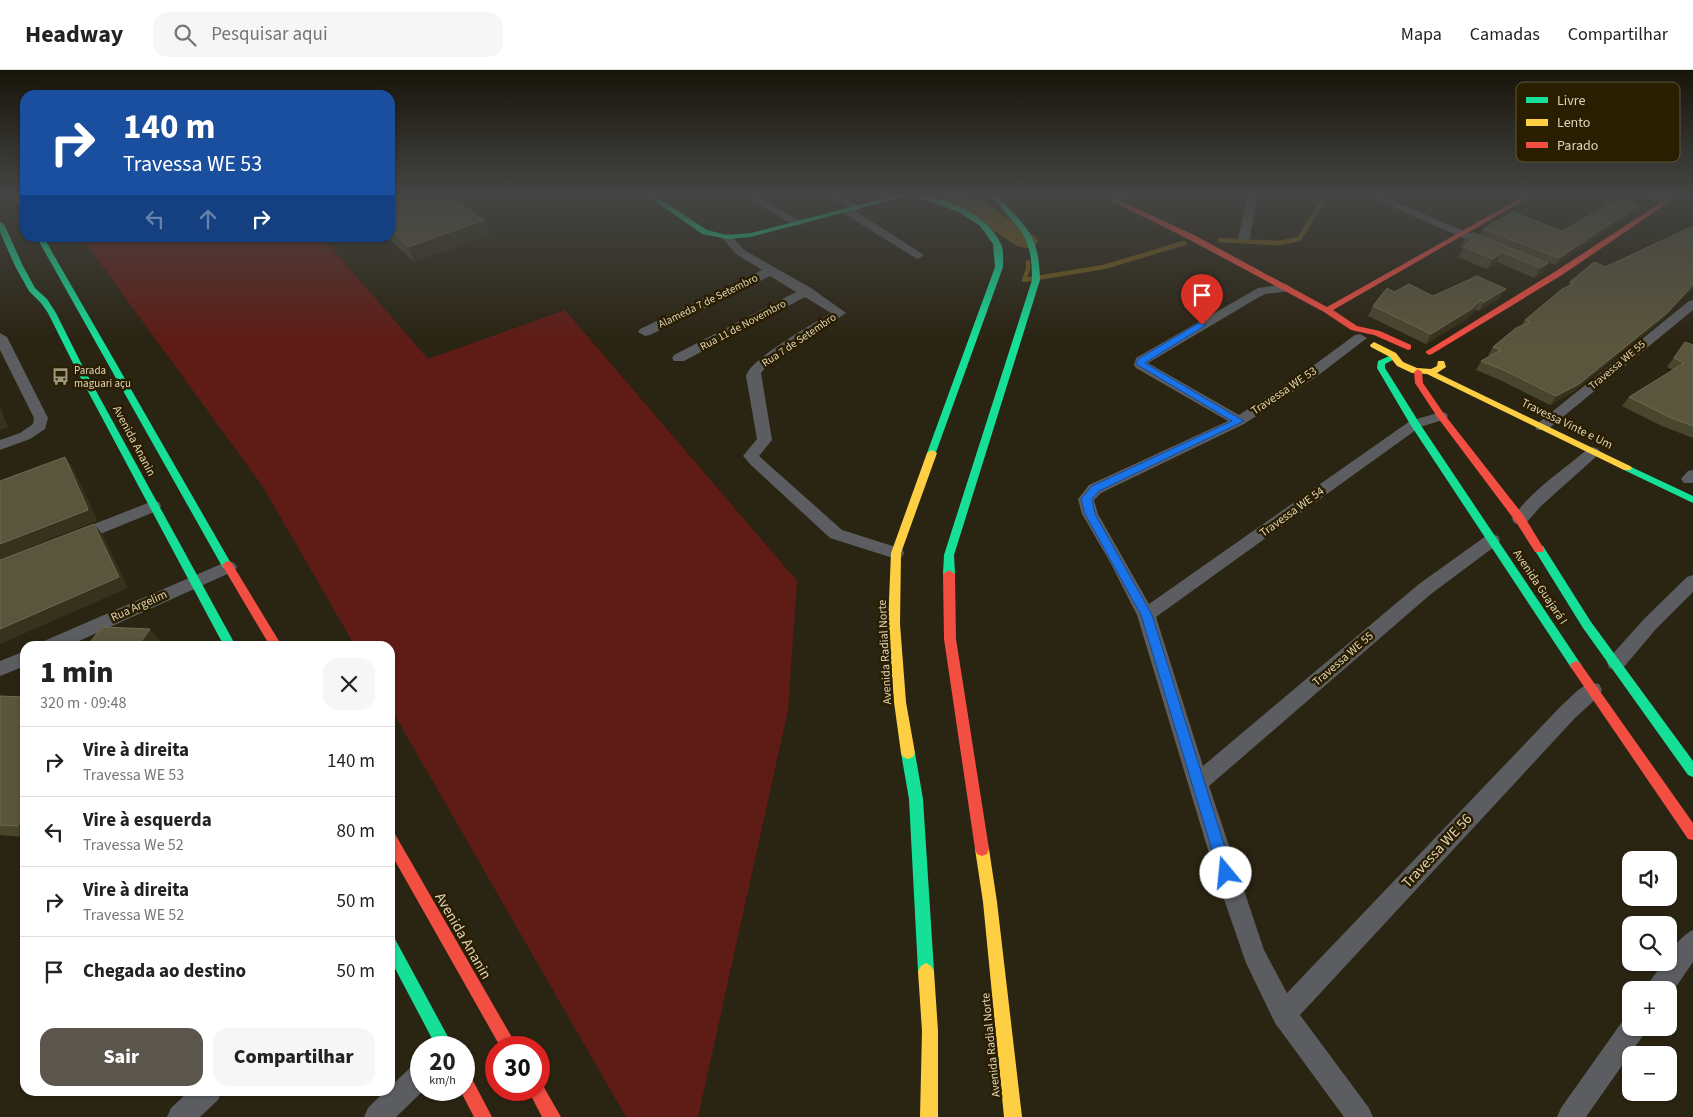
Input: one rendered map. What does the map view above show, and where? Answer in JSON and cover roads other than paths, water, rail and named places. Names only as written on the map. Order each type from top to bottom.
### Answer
[{"type":"main road","name":"Avenida Ananin","points":[[14,243],[26,258],[32,289],[44,301],[52,313],[153,506],[227,641]]},
{"type":"main road","name":"Avenida Ananin","points":[[43,243],[228,567],[273,641]]},
{"type":"main road","name":"Avenida Radial Norte","points":[[929,1117],[930,1031],[916,799],[900,702],[894,624],[896,553],[999,267],[998,246],[996,243]]},
{"type":"main road","name":"Avenida Radial Norte","points":[[1013,1117],[990,902],[950,639],[949,555],[1036,280],[1036,248],[1034,243]]},
{"type":"main road","points":[[1202,243],[1327,310],[1357,333],[1377,333],[1454,364]]},
{"type":"main road","points":[[1327,310],[1446,243]]},
{"type":"main road","points":[[1433,354],[1604,243]]},
{"type":"main road","points":[[26,258],[48,252]]},
{"type":"main road","name":"Travessa Vinte e Um","points":[[1357,333],[1394,356],[1403,366],[1424,372],[1693,500]]},
{"type":"main road","points":[[1394,356],[1396,351],[1408,347]]},
{"type":"main road","points":[[1424,372],[1438,371],[1442,367],[1441,361],[1433,354]]},
{"type":"main road","name":"Avenida Guajará I","points":[[1394,356],[1381,363],[1381,368],[1415,424],[1592,690],[1693,834]]},
{"type":"main road","name":"Avenida Guajará I","points":[[1424,372],[1419,383],[1441,416],[1520,520],[1587,625],[1693,771]]},
{"type":"main road","name":"Avenida Ananin","points":[[395,848],[503,1036]]},
{"type":"main road","points":[[395,953],[440,1036]]},
{"type":"main road","points":[[475,1101],[483,1117]]},
{"type":"main road","points":[[543,1101],[552,1117]]},
{"type":"street","name":"Rua 7 de Setembro","points":[[732,243],[740,252],[807,291],[840,313],[763,362],[754,372],[753,376],[756,383],[765,440],[753,451],[751,456],[836,534],[896,553]]},
{"type":"street","points":[[900,243],[918,255]]},
{"type":"street","points":[[1483,243],[1488,245]]},
{"type":"street","points":[[1542,266],[1560,273]]},
{"type":"street","name":"Alameda 7 de Setembro","points":[[645,332],[772,270]]},
{"type":"street","points":[[1239,421],[1140,364],[1141,361],[1262,291],[1286,288]]},
{"type":"street","name":"Rua 11 de Novembro","points":[[679,358],[807,291]]},
{"type":"street","name":"Travessa WE 55","points":[[1542,427],[1693,304]]},
{"type":"street","name":"Travessa WE 53","points":[[1146,615],[1090,514],[1086,499],[1095,488],[1239,421],[1311,374],[1357,333]]},
{"type":"street","points":[[0,336],[41,418],[40,426],[24,436],[0,445]]},
{"type":"street","name":"Travessa WE 54","points":[[1146,615],[1415,424],[1441,416]]},
{"type":"street","points":[[1520,520],[1535,502],[1592,452]]},
{"type":"street","points":[[63,542],[153,506]]},
{"type":"street","name":"Travessa WE 55","points":[[1198,783],[1425,588],[1492,540]]},
{"type":"street","name":"Rua Argelim","points":[[62,641],[228,567]]},
{"type":"street","points":[[1616,663],[1693,581]]},
{"type":"street","points":[[1146,615],[1254,955],[1284,1014],[1360,1117]]},
{"type":"street","points":[[0,669],[20,660]]},
{"type":"street","name":"Travessa WE 56","points":[[1284,1014],[1568,712],[1592,690]]},
{"type":"street","points":[[1665,981],[1693,942]]},
{"type":"street","points":[[1570,1117],[1627,1036]]},
{"type":"street","points":[[377,1117],[410,1086]]},
{"type":"street","points":[[180,1117],[203,1096]]},
{"type":"waterway","points":[[1028,262],[1028,269],[1024,280],[1104,267],[1184,243]]},
{"type":"place","name":"Parada maguari açu","points":[[60,376]]}]
